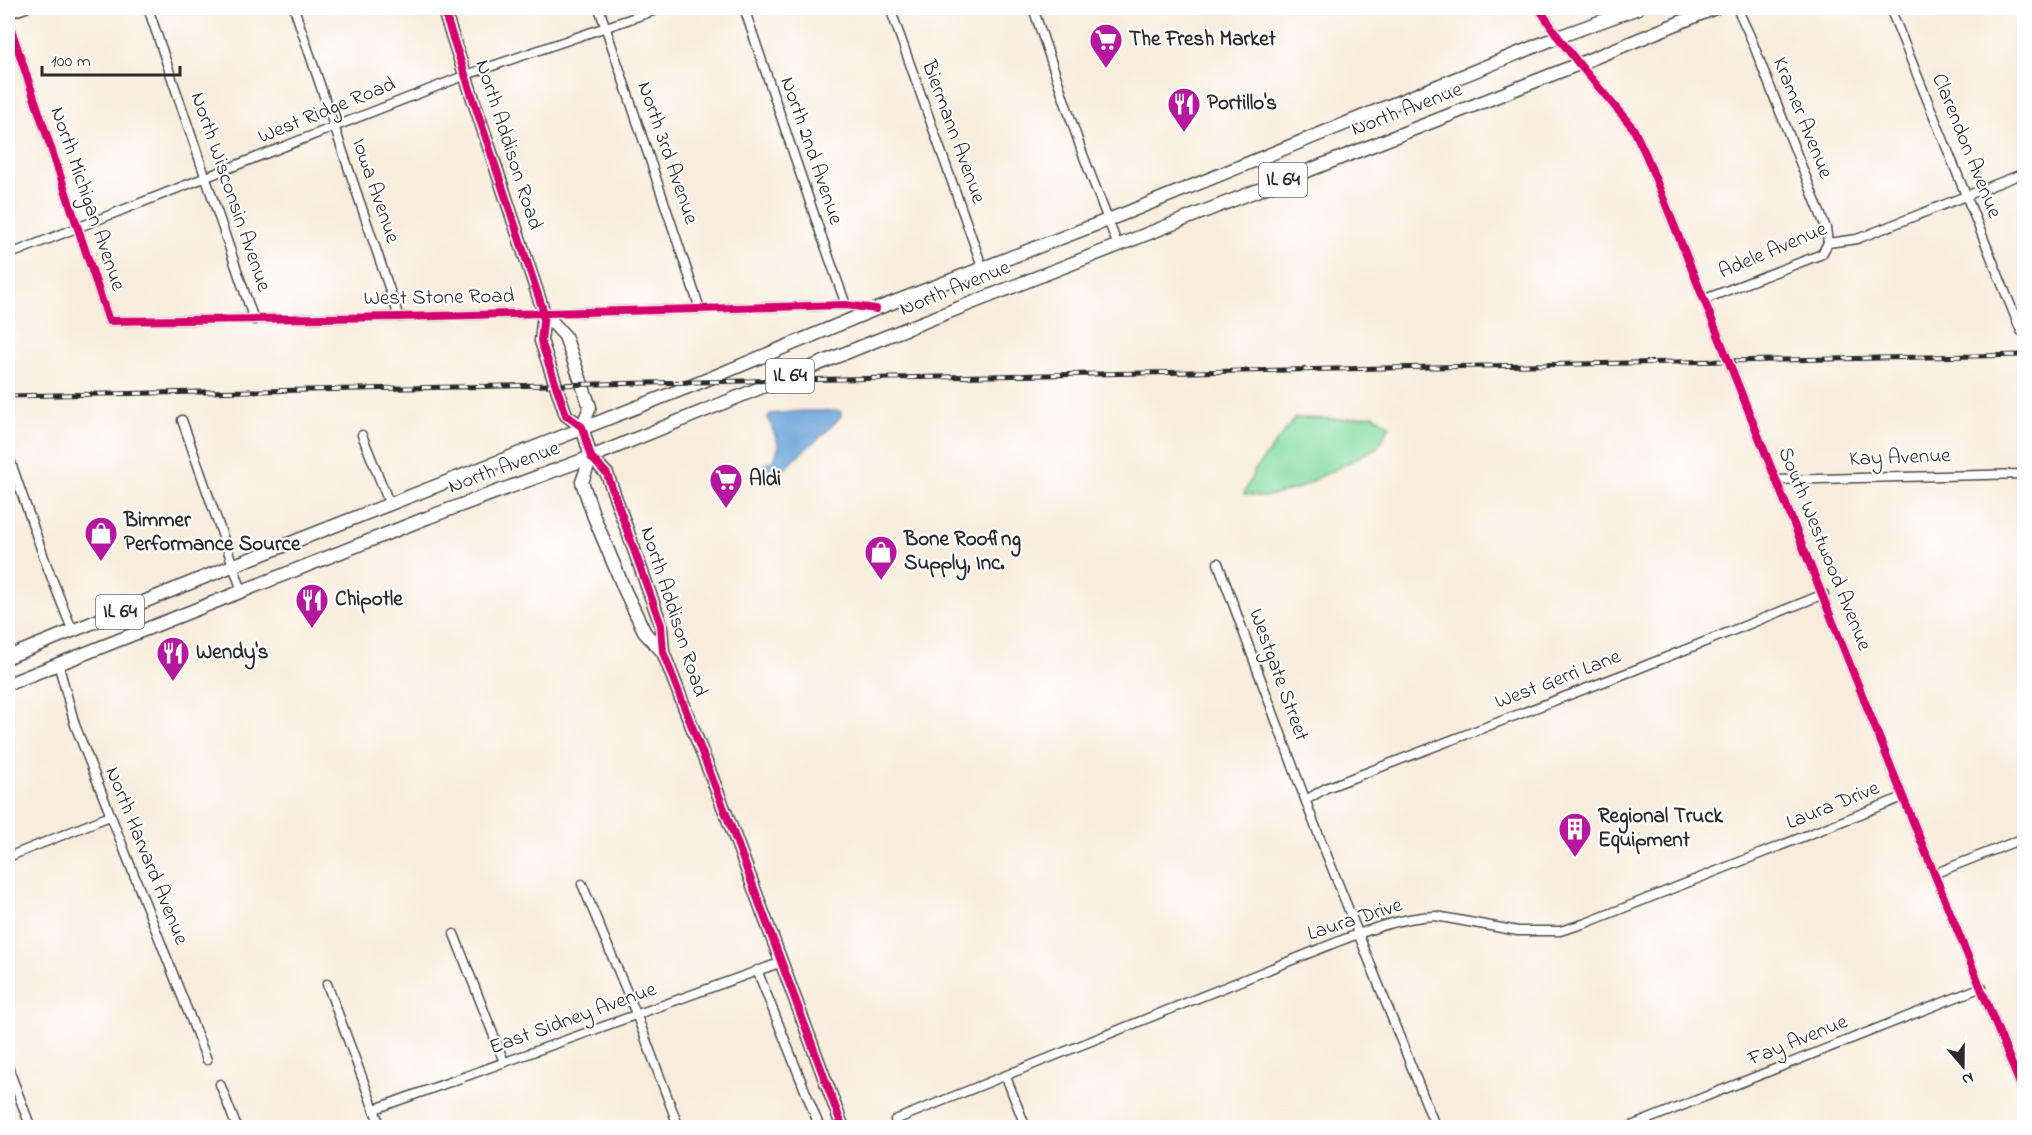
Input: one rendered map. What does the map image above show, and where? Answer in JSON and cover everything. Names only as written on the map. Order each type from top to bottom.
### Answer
[{"type":"main road","name":"North Addison Road","points":[[443,8],[544,314],[541,342],[555,385],[566,415],[582,427],[591,456],[607,474],[661,625],[663,652],[843,1128]]},
{"type":"main road","name":"North Avenue","points":[[8,657],[582,427],[701,382],[876,309],[983,269],[1558,37],[1638,8]]},
{"type":"main road","name":"North Avenue","points":[[8,684],[429,517],[591,456],[1715,8]]},
{"type":"main road","name":"North Addison Road","points":[[544,314],[565,336],[590,407],[582,427]]},
{"type":"main road","name":"North Addison Road","points":[[591,456],[582,482],[594,517],[645,633],[663,652]]},
{"type":"street","points":[[8,14],[26,8]]},
{"type":"street","name":"North Wisconsin Avenue","points":[[148,8],[254,320]]},
{"type":"street","name":"Iowa Avenue","points":[[294,8],[399,317]]},
{"type":"street","name":"North 3rd Avenue","points":[[599,8],[700,309]]},
{"type":"street","name":"West Ridge Road","points":[[8,255],[466,75],[662,8]]},
{"type":"street","name":"North 2nd Avenue","points":[[744,8],[846,305]]},
{"type":"street","name":"Biermann Avenue","points":[[890,8],[983,269]]},
{"type":"street","points":[[1033,8],[1082,152],[1118,246]]},
{"type":"street","name":"South Westwood Avenue","points":[[1539,8],[1579,64],[1633,128],[1646,155],[1824,594],[1903,797],[2025,1094]]},
{"type":"street","name":"Kramer Avenue","points":[[1737,8],[1826,228],[1828,243]]},
{"type":"street","name":"Clarendon Avenue","points":[[1890,8],[2021,332]]},
{"type":"street","name":"North Michigan Avenue","points":[[8,20],[109,321]]},
{"type":"street","name":"Adele Avenue","points":[[1705,299],[1822,254],[1828,243],[1857,239],[2025,173]]},
{"type":"street","name":"West Stone Road","points":[[109,321],[544,314],[846,305],[876,309]]},
{"type":"street","points":[[182,420],[242,591]]},
{"type":"street","points":[[362,435],[390,505]]},
{"type":"street","points":[[8,454],[73,632]]},
{"type":"street","name":"Kay Avenue","points":[[1777,480],[2025,474]]},
{"type":"street","name":"Westgate Street","points":[[1218,563],[1305,800],[1436,1128]]},
{"type":"street","name":"West Gerri Lane","points":[[1305,800],[1326,788],[1632,671],[1824,594]]},
{"type":"street","name":"North Harvard Avenue","points":[[58,663],[75,725],[207,1060]]},
{"type":"street","name":"Laura Drive","points":[[895,1120],[1358,934],[1425,916],[1518,931],[1560,931],[1586,923],[1903,797]]},
{"type":"street","points":[[8,856],[110,816]]},
{"type":"street","points":[[1936,873],[2025,838]]},
{"type":"street","points":[[582,884],[637,1016],[679,1128]]},
{"type":"street","points":[[454,934],[504,1062]]},
{"type":"street","name":"East Sidney Avenue","points":[[375,1109],[782,962]]},
{"type":"street","points":[[757,970],[820,1128]]},
{"type":"street","points":[[327,984],[381,1128]]},
{"type":"street","name":"Fay Avenue","points":[[1626,1128],[1982,987]]},
{"type":"street","points":[[8,1067],[32,1128]]},
{"type":"street","points":[[1006,1077],[1026,1128]]},
{"type":"street","points":[[220,1084],[237,1128]]},
{"type":"green space","points":[[1373,415],[1390,426],[1378,447],[1297,489],[1264,497],[1244,494],[1255,470],[1295,418],[1345,419]]},
{"type":"water","points":[[840,411],[841,416],[772,482],[761,471],[764,465],[774,460],[779,446],[768,417],[770,414]]},
{"type":"railway","points":[[8,396],[2024,355]]},
{"type":"cycle path","points":[[443,8],[544,313],[541,341],[566,415],[582,427],[591,457],[607,474],[661,625],[663,652],[733,832],[843,1128]]},
{"type":"cycle path","points":[[1539,8],[1579,64],[1633,128],[1646,155],[2024,1094]]},
{"type":"cycle path","points":[[8,20],[109,321],[399,317],[846,305],[876,309]]},
{"type":"place","name":"The Fresh Market","points":[[1106,69]]},
{"type":"place","name":"Portillo's","points":[[1184,133]]},
{"type":"place","name":"Aldi","points":[[726,509]]},
{"type":"place","name":"Bimmer Performance Source","points":[[101,562]]},
{"type":"place","name":"Bone Roofing Supply, Inc.","points":[[881,581]]},
{"type":"place","name":"Chipotle","points":[[312,629]]},
{"type":"place","name":"Wendy's","points":[[173,682]]},
{"type":"place","name":"Regional Truck Equipment","points":[[1575,858]]}]
